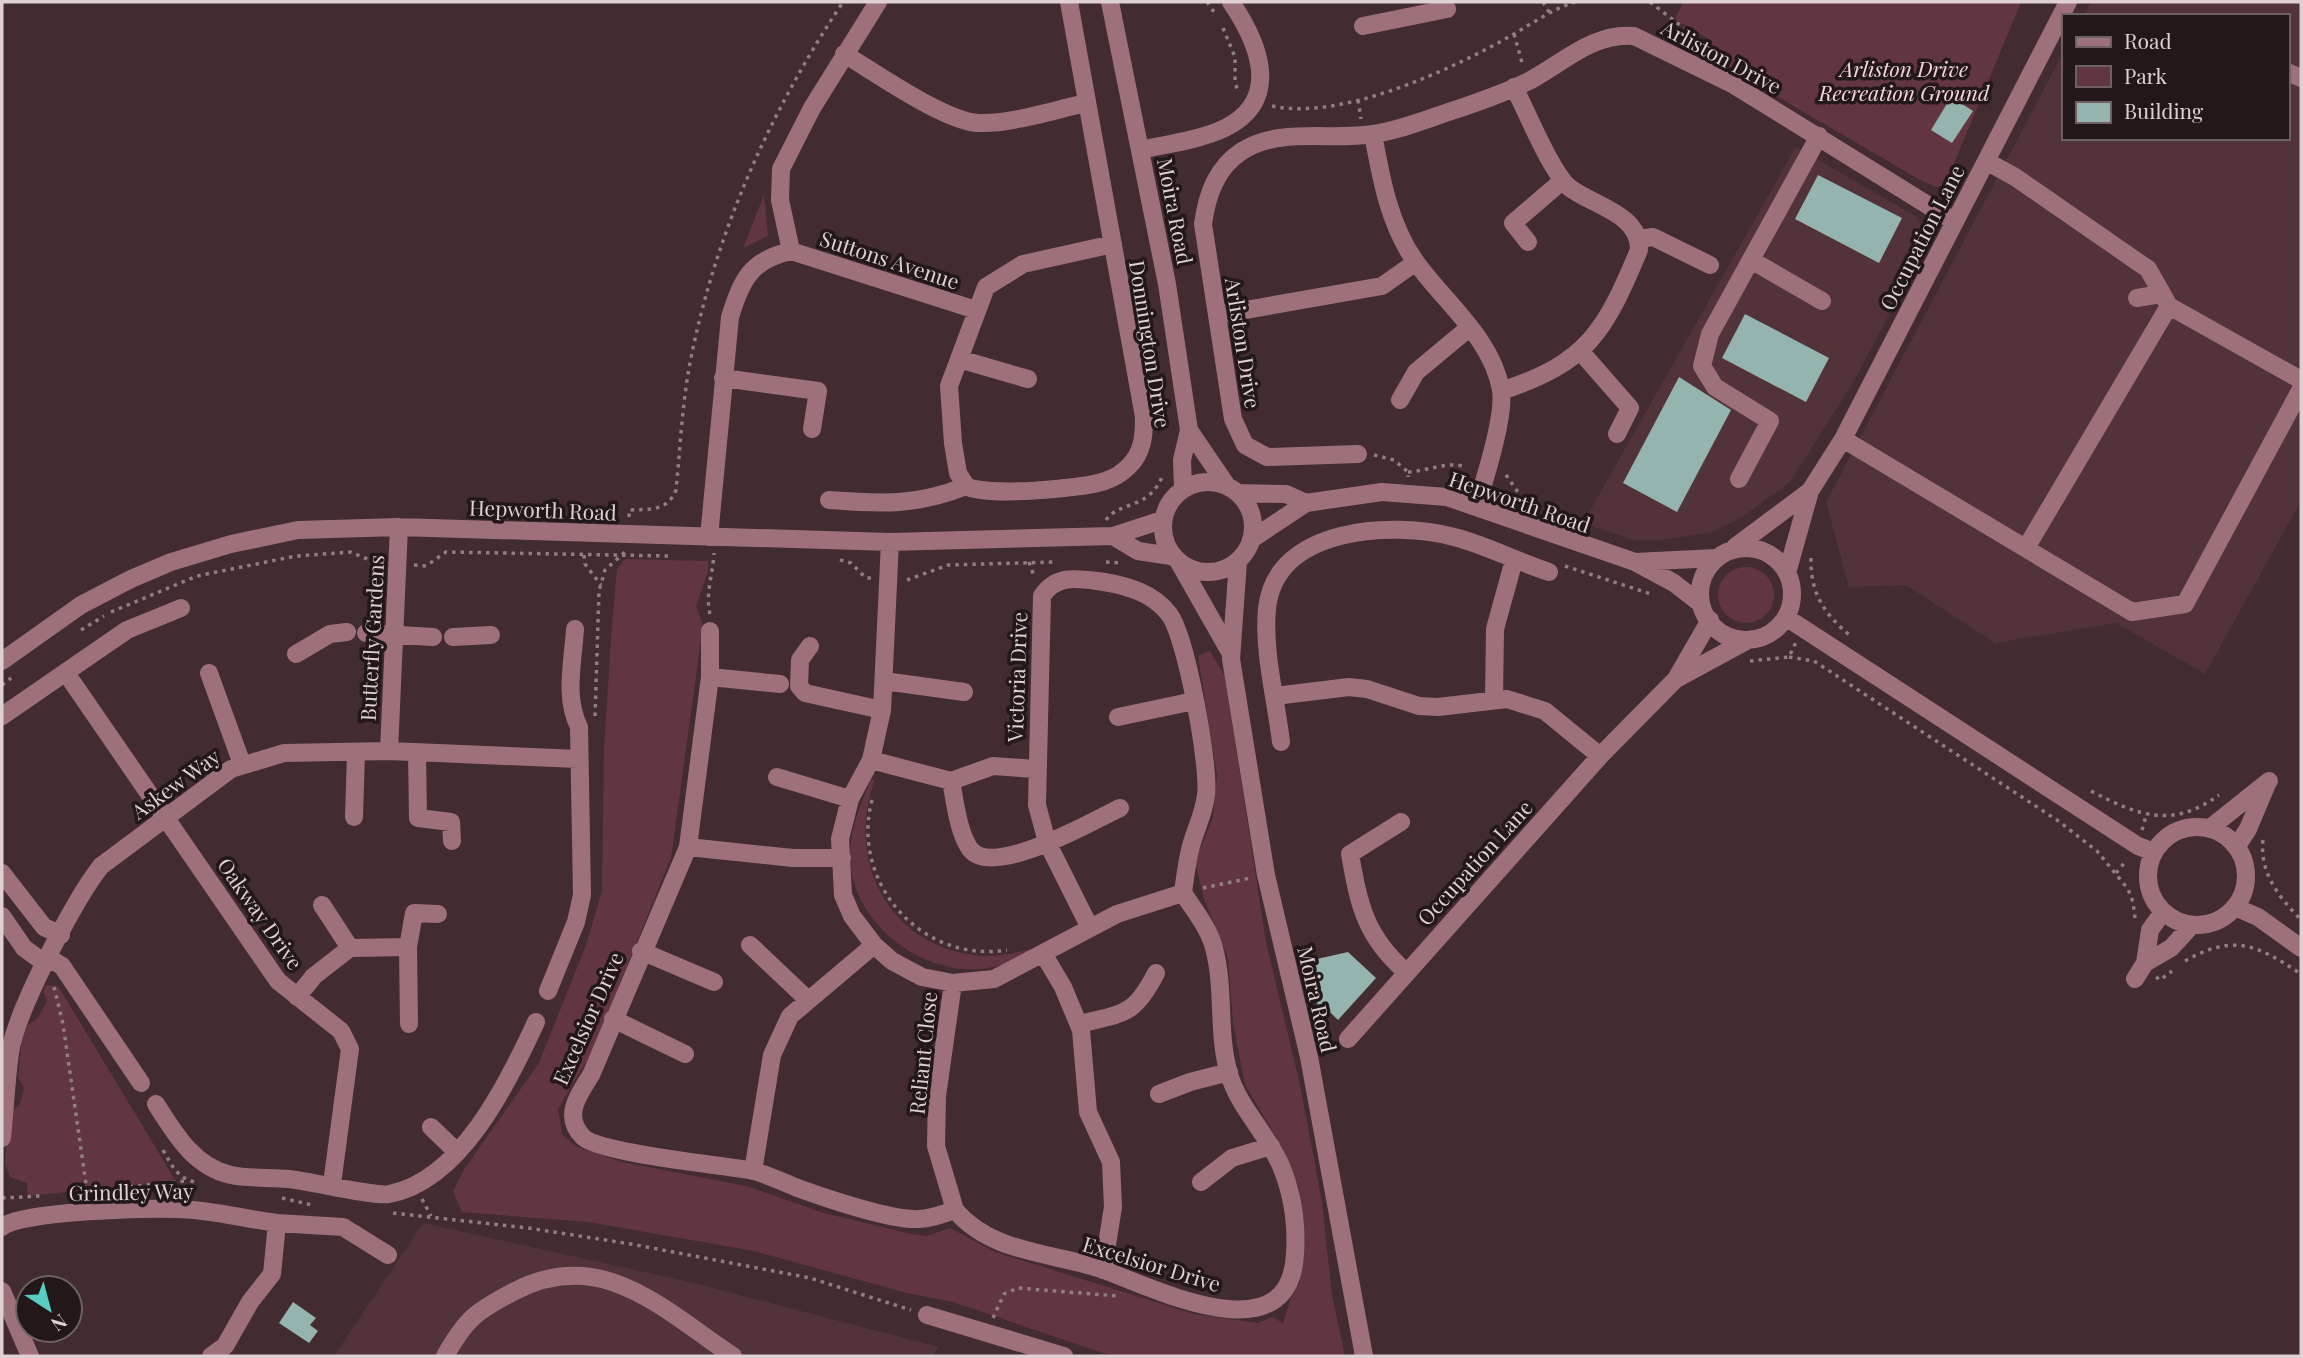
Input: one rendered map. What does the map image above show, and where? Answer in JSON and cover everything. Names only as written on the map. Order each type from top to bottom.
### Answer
[{"type":"street","points":[[712,537],[723,379],[730,317],[740,284],[763,261],[791,251],[780,200],[781,169],[811,108],[877,2]]},
{"type":"street","name":"Donnington Drive","points":[[829,500],[891,505],[919,501],[966,486],[973,490],[1003,492],[1103,482],[1116,476],[1136,458],[1144,440],[1144,417],[1069,2]]},
{"type":"street","name":"Moira Road","points":[[1110,2],[1167,284],[1189,430],[1182,460],[1184,488]]},
{"type":"street","points":[[1140,150],[1226,128],[1255,100],[1260,82],[1259,52],[1248,27],[1231,2]]},
{"type":"street","points":[[1363,26],[1415,8],[1447,9]]},
{"type":"street","name":"Occupation Lane","points":[[1787,573],[1810,491],[1843,439],[2061,20]]},
{"type":"street","name":"Arliston Drive","points":[[1358,454],[1267,457],[1245,445],[1233,419],[1203,224],[1209,193],[1222,170],[1244,150],[1267,140],[1373,134],[1433,117],[1521,84],[1596,41],[1618,34],[1634,36],[1693,63],[1819,136],[1955,222]]},
{"type":"street","points":[[844,54],[940,110],[967,121],[990,122],[1086,103]]},
{"type":"street","points":[[1501,391],[1544,375],[1581,352],[1595,336],[1639,250],[1639,239],[1631,224],[1562,181],[1521,84]]},
{"type":"street","points":[[1373,134],[1390,207],[1416,262],[1470,327],[1494,367],[1501,391],[1490,457],[1478,505]]},
{"type":"street","points":[[1739,479],[1770,421],[1715,387],[1702,366],[1710,334],[1819,136]]},
{"type":"street","points":[[1986,161],[2015,177],[2148,269],[2165,300]]},
{"type":"street","points":[[1528,242],[1513,223],[1562,181]]},
{"type":"street","points":[[1639,239],[1653,237],[1710,265]]},
{"type":"street","points":[[966,486],[958,473],[949,407],[949,386],[986,287],[1023,264],[1112,244]]},
{"type":"street","name":"Suttons Avenue","points":[[791,251],[976,310]]},
{"type":"street","points":[[1751,260],[1822,301]]},
{"type":"street","points":[[1217,316],[1382,286],[1416,262]]},
{"type":"street","points":[[2137,298],[2165,300],[2301,380]]},
{"type":"street","points":[[2026,548],[2165,300]]},
{"type":"street","points":[[1401,400],[1416,372],[1470,327]]},
{"type":"street","points":[[1581,352],[1630,408],[1617,434]]},
{"type":"street","points":[[959,359],[1028,379]]},
{"type":"street","points":[[723,379],[818,391],[812,429]]},
{"type":"street","points":[[1843,439],[2132,612],[2185,604],[2301,388]]},
{"type":"street","name":"Moira Road","points":[[1189,430],[1232,489]]},
{"type":"street","points":[[1212,482],[1232,489],[1250,512],[1252,539],[1238,561],[1216,572],[1204,573],[1176,560],[1165,545],[1162,520],[1166,508],[1184,488],[1212,482]]},
{"type":"street","name":"Hepworth Road","points":[[1232,489],[1286,494],[1306,503]]},
{"type":"street","name":"Occupation Lane","points":[[1734,548],[1810,491]]},
{"type":"street","name":"Hepworth Road","points":[[1252,539],[1306,503],[1382,492],[1447,496],[1478,505],[1582,546],[1635,562],[1674,583],[1705,612]]},
{"type":"street","name":"Hepworth Road","points":[[2,661],[81,605],[171,562],[231,544],[298,530],[399,527],[890,542],[1114,536],[1162,520]]},
{"type":"street","name":"Butterfly Gardens","points":[[389,751],[399,527]]},
{"type":"street","points":[[1281,742],[1267,639],[1267,607],[1273,587],[1284,571],[1307,548],[1340,536],[1404,529],[1456,537],[1514,560],[1554,568]]},
{"type":"street","name":"Hepworth Road","points":[[1114,536],[1138,551],[1176,560]]},
{"type":"street","points":[[890,542],[884,681],[877,762],[850,799],[840,839],[843,895],[852,916],[874,945],[892,961],[922,977],[953,983],[994,979],[1118,914],[1183,893]]},
{"type":"street","points":[[1734,548],[1755,548],[1780,562],[1792,585],[1787,618],[1768,636],[1746,642],[1676,679],[1685,659],[1701,640],[1705,612],[1703,575],[1716,558],[1734,548]]},
{"type":"street","name":"Hepworth Road","points":[[1635,562],[1716,558]]},
{"type":"street","name":"Moira Road","points":[[1176,560],[1230,652]]},
{"type":"street","points":[[1494,699],[1495,629],[1514,560]]},
{"type":"street","name":"Moira Road","points":[[1238,561],[1230,652],[1266,875],[1309,1057],[1364,1356]]},
{"type":"street","name":"Victoria Drive","points":[[1090,928],[1047,842],[1037,805],[1035,769],[1042,596],[1056,582],[1072,577],[1128,586],[1147,595],[1171,615],[1194,701],[1207,771],[1207,793],[1201,820],[1191,845],[1183,893]]},
{"type":"street","points":[[2,716],[127,630],[181,608]]},
{"type":"street","points":[[1705,612],[1732,639],[1746,642]]},
{"type":"street","points":[[1787,618],[2138,846],[2154,852]]},
{"type":"street","points":[[548,991],[576,922],[582,895],[578,759],[587,728],[573,714],[570,695],[575,629]]},
{"type":"street","name":"Excelsior Drive","points":[[710,631],[710,677],[688,847],[641,951],[591,1075],[573,1105],[574,1121],[583,1138],[591,1143],[753,1171],[818,1196],[904,1218],[934,1217],[955,1210],[982,1235],[1103,1270],[1189,1301],[1232,1309],[1253,1309],[1280,1297],[1289,1289],[1294,1272],[1296,1231],[1289,1191],[1271,1146],[1244,1107],[1228,1073],[1213,945],[1183,893]]},
{"type":"street","points":[[296,654],[330,634],[347,632]]},
{"type":"street","points":[[366,633],[433,637]]},
{"type":"street","points":[[453,636],[491,635]]},
{"type":"street","points":[[810,646],[800,660],[799,686],[805,693],[882,710]]},
{"type":"street","name":"Oakway Drive","points":[[66,673],[278,981],[341,1031],[350,1049],[332,1184]]},
{"type":"street","points":[[209,673],[242,764]]},
{"type":"street","points":[[710,677],[780,684]]},
{"type":"street","name":"Occupation Lane","points":[[1348,1039],[1600,756],[1676,679]]},
{"type":"street","points":[[884,681],[964,692]]},
{"type":"street","points":[[1275,696],[1349,687],[1367,689],[1419,706],[1462,705],[1494,699],[1516,701],[1545,711],[1600,756]]},
{"type":"street","points":[[1118,717],[1194,701]]},
{"type":"street","name":"Askew Way","points":[[2,1138],[6,1052],[47,961],[101,866],[242,764],[284,753],[389,751],[578,759]]},
{"type":"street","points":[[354,817],[356,752]]},
{"type":"street","points":[[417,753],[418,818],[451,821],[452,841]]},
{"type":"street","points":[[877,762],[951,781],[993,766],[1035,769]]},
{"type":"street","points":[[777,777],[850,799]]},
{"type":"street","points":[[2210,828],[2269,780],[2248,830],[2237,846]]},
{"type":"street","points":[[951,781],[965,838],[971,850],[991,859],[1002,858],[1047,842],[1120,808]]},
{"type":"street","points":[[1401,822],[1350,854],[1359,905],[1386,954],[1406,972]]},
{"type":"street","points":[[2145,963],[2171,948],[2192,925],[2223,918],[2235,907],[2243,893],[2246,877],[2244,861],[2237,846],[2225,835],[2210,828],[2194,826],[2178,830],[2164,839],[2154,852],[2148,867],[2148,884],[2153,899],[2163,912],[2192,925]]},
{"type":"street","points":[[688,847],[793,858],[842,858]]},
{"type":"street","points":[[2,873],[44,927],[61,935]]},
{"type":"street","points":[[321,905],[351,948]]},
{"type":"street","points":[[2235,907],[2258,917],[2301,948]]},
{"type":"street","points":[[2135,979],[2145,963],[2150,930],[2163,912]]},
{"type":"street","points":[[409,1024],[408,947],[414,913],[438,914]]},
{"type":"street","points":[[2,916],[24,948],[62,966],[141,1083]]},
{"type":"street","points":[[750,945],[807,999]]},
{"type":"street","points":[[753,1171],[772,1055],[790,1016],[807,999],[843,974],[874,945]]},
{"type":"street","points":[[297,997],[314,976],[351,948],[408,947]]},
{"type":"street","points":[[641,951],[714,982]]},
{"type":"street","points":[[1044,955],[1063,987],[1079,1024],[1085,1056],[1088,1112],[1111,1162],[1113,1207],[1103,1270]]},
{"type":"street","points":[[1079,1024],[1125,1013],[1142,1000],[1156,973]]},
{"type":"street","name":"Reliant Close","points":[[953,983],[937,1096],[936,1146],[955,1210]]},
{"type":"street","points":[[613,1019],[685,1054]]},
{"type":"street","points":[[156,1104],[185,1149],[230,1175],[332,1184],[386,1195],[408,1188],[429,1176],[457,1152],[496,1100],[536,1022]]},
{"type":"street","points":[[1159,1094],[1190,1082],[1228,1073]]},
{"type":"street","points":[[431,1127],[457,1152]]},
{"type":"street","points":[[1201,1182],[1232,1158],[1271,1146]]},
{"type":"street","name":"Grindley Way","points":[[2,1227],[12,1220],[40,1216],[178,1209],[277,1223],[343,1227],[388,1255]]},
{"type":"street","points":[[211,1356],[225,1346],[250,1302],[272,1274],[277,1223]]},
{"type":"street","points":[[445,1356],[459,1331],[477,1311],[534,1282],[562,1274],[579,1273],[610,1280],[641,1295],[733,1356]]},
{"type":"street","points":[[2,1296],[30,1356]]},
{"type":"street","points":[[928,1315],[989,1333],[1008,1348],[1064,1356]]},
{"type":"path","points":[[629,510],[663,509],[676,490],[689,368],[727,225],[767,131],[818,39],[843,2]]},
{"type":"path","points":[[1208,2],[1224,28],[1235,57],[1236,92],[1289,110],[1358,100],[1442,72],[1549,12],[1575,2]]},
{"type":"path","points":[[1543,2],[1549,12]]},
{"type":"path","points":[[1650,2],[1698,38],[1701,50],[1693,63]]},
{"type":"path","points":[[1514,34],[1521,84]]},
{"type":"path","points":[[1358,454],[1386,456],[1408,474],[1427,471],[1447,463],[1464,466]]},
{"type":"path","points":[[1110,513],[1143,501],[1153,492],[1165,469]]},
{"type":"path","points":[[710,631],[711,621],[706,599],[713,575],[712,537]]},
{"type":"path","points":[[1811,548],[1811,580],[1822,607],[1850,635]]},
{"type":"path","points":[[426,566],[446,552],[625,555],[605,570],[601,585],[587,728]]},
{"type":"path","points":[[584,555],[584,564],[601,585]]},
{"type":"path","points":[[913,580],[931,569],[948,565],[1029,562]]},
{"type":"path","points":[[1554,568],[1660,597]]},
{"type":"path","points":[[1789,657],[1792,650]]},
{"type":"path","points":[[1742,664],[1789,657],[1814,661],[2057,820],[2098,851],[2113,868],[2133,902],[2134,925]]},
{"type":"path","points":[[877,762],[866,829],[871,862],[889,901],[918,930],[939,942],[968,950],[1011,950]]},
{"type":"path","points":[[2117,805],[2144,816],[2186,814],[2228,789]]},
{"type":"path","points":[[2263,834],[2261,854],[2266,870],[2280,898],[2301,920]]},
{"type":"path","points":[[1183,893],[1266,875]]},
{"type":"path","points":[[2178,957],[2182,963],[2203,951],[2227,943],[2247,945],[2278,959],[2301,974]]},
{"type":"path","points":[[47,961],[60,976],[53,989],[63,1024],[87,1191]]},
{"type":"path","points":[[162,1149],[185,1181]]},
{"type":"path","points":[[75,1192],[185,1181],[204,1184]]},
{"type":"path","points":[[2,1198],[51,1195]]},
{"type":"path","points":[[272,1196],[313,1205]]},
{"type":"path","points":[[410,1199],[421,1196],[431,1216]]},
{"type":"path","points":[[392,1213],[631,1244],[810,1278],[928,1315]]},
{"type":"path","points":[[989,1333],[998,1302],[1010,1290],[1027,1288],[1116,1297],[1128,1281]]},
{"type":"shaded area","points":[[2091,2],[2301,2],[2301,501],[2205,674],[2116,623],[1995,643],[1906,585],[1849,587],[1826,502],[2062,55],[2062,140],[2289,140],[2289,14],[2085,14]]},
{"type":"shaded area","points":[[1796,147],[1917,217],[1926,230],[1926,245],[1854,381],[1790,482],[1741,518],[1710,533],[1661,540],[1633,540],[1583,523]]},
{"type":"shaded area","points":[[423,1223],[690,1282],[939,1347],[932,1356],[334,1356]]},
{"type":"green space","name":"Arliston Drive Recreation Ground","points":[[1683,2],[2021,2],[1945,185],[1937,187],[1922,181],[1706,55],[1709,47],[1705,37],[1675,19]]},
{"type":"green space","points":[[764,195],[768,236],[743,248]]},
{"type":"green space","points":[[625,559],[708,561],[708,572],[696,606],[703,625],[671,858],[592,1052],[558,1109],[562,1134],[576,1146],[622,1162],[746,1186],[824,1213],[927,1236],[950,1228],[995,1252],[1194,1314],[1258,1323],[1272,1317],[1283,1323],[1291,1298],[1300,1282],[1299,1188],[1279,1142],[1245,1085],[1233,1023],[1228,958],[1204,899],[1195,862],[1213,817],[1217,775],[1198,656],[1210,651],[1225,676],[1266,942],[1300,1085],[1322,1202],[1332,1295],[1345,1356],[1112,1356],[953,1302],[907,1293],[754,1251],[588,1222],[462,1212],[453,1191],[465,1168],[539,1063],[585,948],[602,891],[604,748],[612,625],[617,569]]},
{"type":"green space","points":[[1746,567],[1757,569],[1766,575],[1772,584],[1772,606],[1766,615],[1757,621],[1746,623],[1735,621],[1726,615],[1720,606],[1718,595],[1720,584],[1726,575],[1735,569]]},
{"type":"green space","points":[[875,779],[867,808],[866,838],[870,866],[880,891],[896,914],[916,933],[942,947],[983,956],[1003,955],[1052,943],[1006,963],[987,968],[953,968],[930,961],[889,936],[860,898],[852,876],[852,833],[871,780]]},
{"type":"green space","points":[[46,985],[58,986],[174,1178],[172,1181],[28,1196],[27,1183],[10,1177],[5,1164],[9,1114],[20,1104],[24,1088],[18,1077],[23,1028],[37,1019],[47,1002],[43,991]]},
{"type":"building","points":[[1951,97],[1973,111],[1952,143],[1931,130]]},
{"type":"building","points":[[1818,175],[1902,218],[1879,263],[1795,219]]},
{"type":"building","points":[[1745,314],[1829,358],[1806,402],[1722,358]]},
{"type":"building","points":[[1679,377],[1731,410],[1677,512],[1623,483]]},
{"type":"building","points":[[1348,952],[1376,978],[1338,1020],[1331,1013],[1320,1016],[1308,961]]},
{"type":"building","points":[[293,1302],[316,1318],[310,1325],[318,1331],[309,1343],[279,1323]]}]
